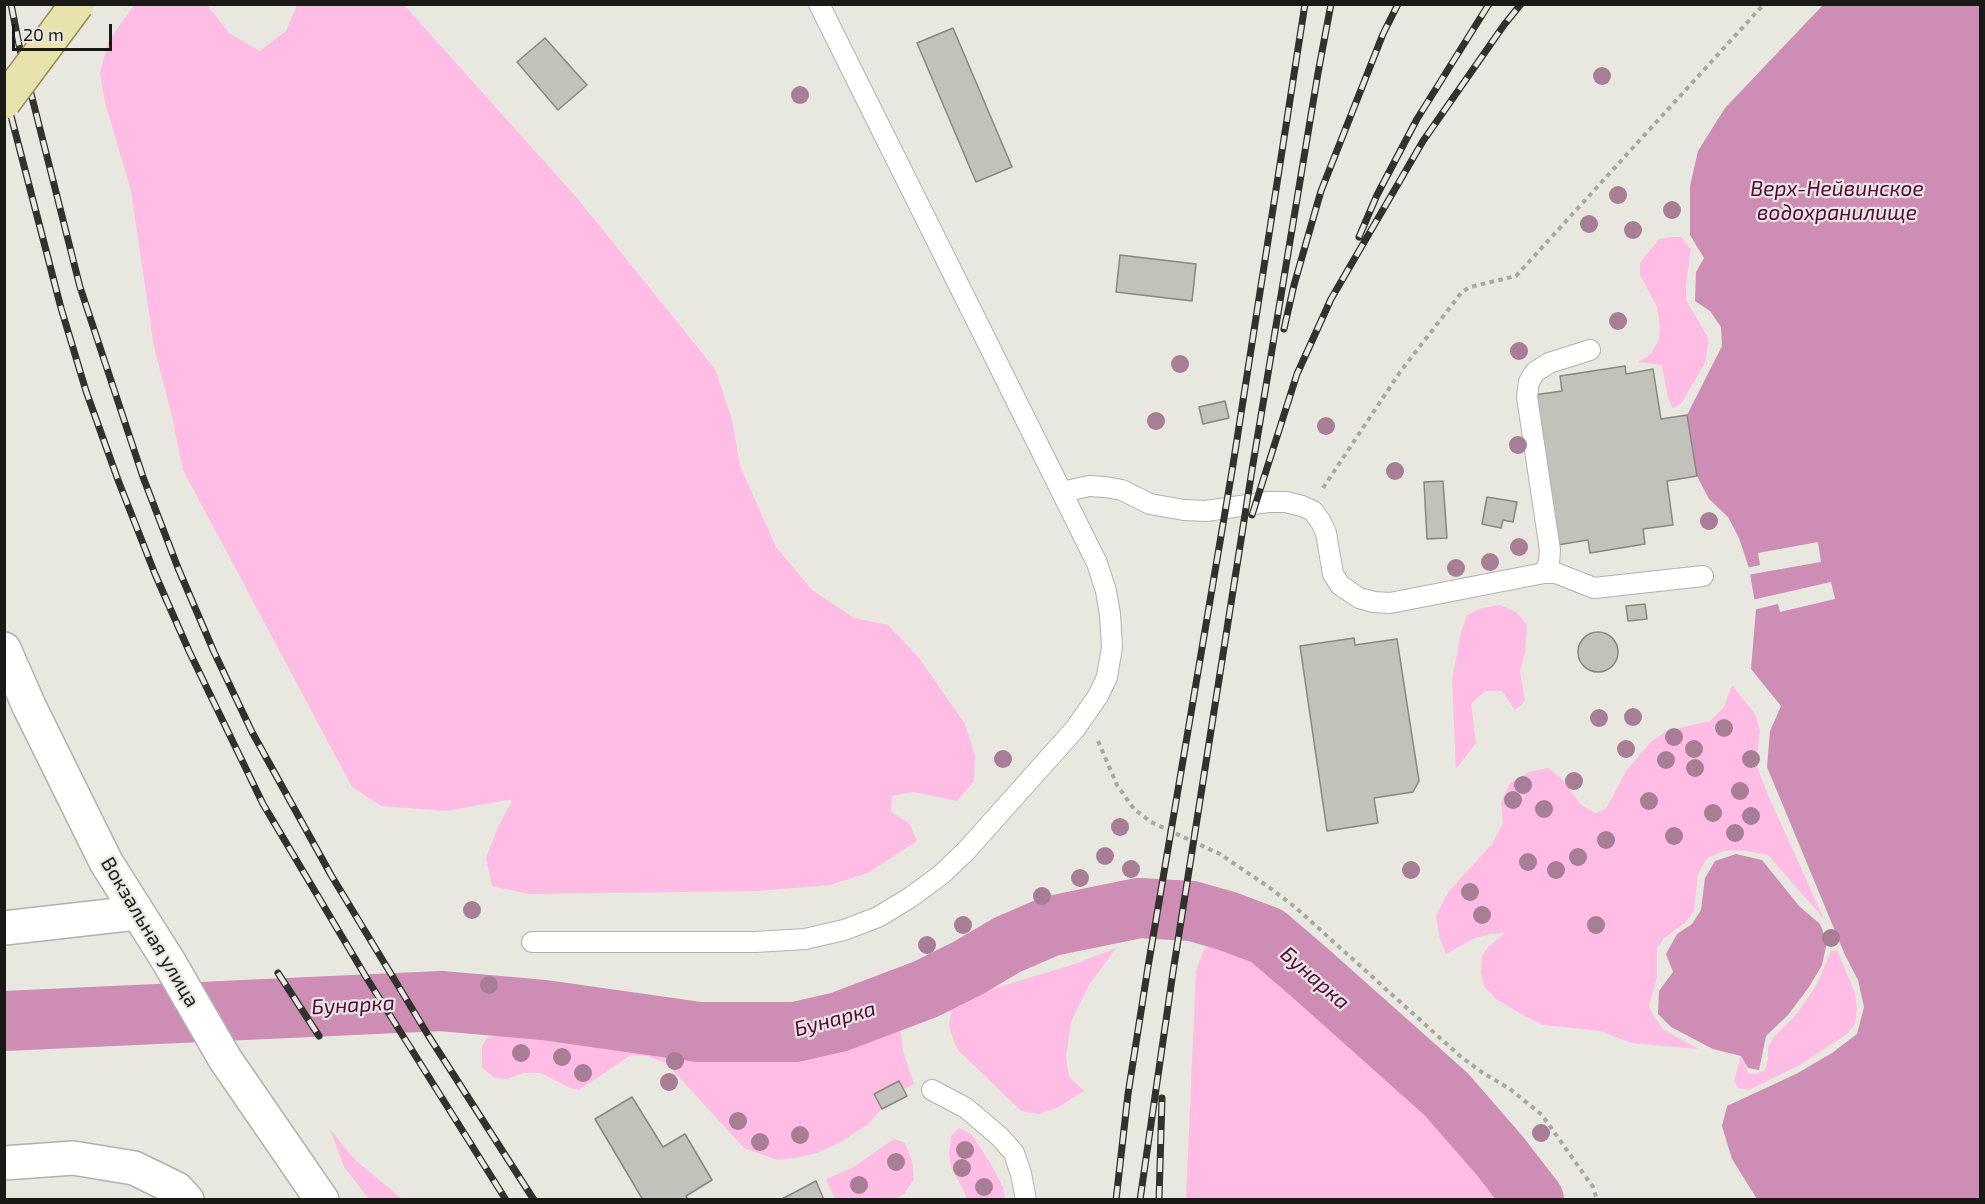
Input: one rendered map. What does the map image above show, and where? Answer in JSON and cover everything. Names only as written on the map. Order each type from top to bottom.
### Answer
[{"type":"main road","points":[[4,102],[77,4]]},
{"type":"street","name":"Вокзальная улица","points":[[4,649],[12,687],[106,862],[136,913],[169,962],[225,1059],[322,1200]]},
{"type":"street","points":[[4,928],[136,913]]},
{"type":"street","points":[[4,1163],[74,1158],[134,1168],[177,1189],[187,1200]]},
{"type":"lane","points":[[531,942],[755,942],[805,939],[844,930],[878,917],[911,897],[942,874],[966,851],[1075,729],[1098,696],[1107,677],[1112,647],[1110,614],[1106,591],[1097,563],[819,4]]},
{"type":"lane","points":[[1544,573],[1549,563],[1550,550],[1527,397],[1529,382],[1535,372],[1549,363],[1590,350]]},
{"type":"lane","points":[[1062,492],[1089,486],[1105,487],[1122,490],[1150,504],[1184,510],[1206,511],[1268,502],[1286,502],[1313,511],[1326,533],[1333,574],[1340,585],[1359,598],[1390,603],[1544,573],[1556,573],[1594,588],[1703,576]]},
{"type":"lane","points":[[932,1090],[966,1108],[1000,1137],[1014,1153],[1021,1173],[1026,1200]]},
{"type":"path","points":[[1313,511],[1323,489],[1400,372],[1462,292],[1470,287],[1516,276],[1764,4]]},
{"type":"path","points":[[1086,713],[1117,785],[1134,809],[1151,822],[1220,854],[1287,900],[1460,1056],[1510,1089],[1542,1115],[1593,1187],[1597,1200]]},
{"type":"shaded area","points":[[134,5],[207,5],[229,33],[260,51],[286,31],[297,5],[404,5],[577,198],[715,369],[732,420],[740,466],[776,547],[812,590],[854,618],[888,625],[919,658],[965,724],[975,755],[974,781],[957,801],[913,792],[892,796],[891,812],[909,823],[917,841],[868,873],[830,885],[758,891],[529,894],[492,886],[486,858],[499,825],[513,799],[446,811],[381,806],[352,787],[183,470],[154,347],[131,191],[105,102],[100,73],[108,42]]},
{"type":"shaded area","points":[[1681,237],[1691,249],[1686,300],[1709,339],[1705,363],[1681,404],[1673,408],[1668,398],[1662,365],[1638,362],[1651,354],[1659,340],[1660,327],[1657,307],[1640,275],[1640,263],[1659,239]]},
{"type":"shaded area","points":[[1500,605],[1516,612],[1527,625],[1525,652],[1520,672],[1525,701],[1515,710],[1502,691],[1485,691],[1471,704],[1476,743],[1456,769],[1452,680],[1461,633],[1467,615],[1482,608]]},
{"type":"shaded area","points":[[1732,685],[1755,714],[1760,730],[1756,764],[1824,919],[1768,855],[1739,850],[1724,851],[1707,858],[1698,874],[1694,911],[1685,923],[1664,938],[1657,949],[1657,977],[1649,1006],[1663,1029],[1698,1049],[1631,1043],[1600,1031],[1544,1025],[1496,999],[1484,986],[1481,973],[1482,956],[1488,947],[1505,933],[1475,938],[1446,954],[1439,936],[1436,915],[1449,891],[1492,844],[1503,823],[1501,802],[1510,783],[1529,772],[1548,768],[1561,778],[1581,805],[1595,813],[1606,809],[1626,771],[1651,742],[1666,731],[1710,721],[1724,707]]},
{"type":"shaded area","points":[[1217,943],[1235,947],[1317,1012],[1432,1116],[1503,1199],[1186,1199],[1196,971],[1204,949]]},
{"type":"shaded area","points":[[1116,948],[1089,985],[1071,1022],[1066,1057],[1069,1077],[1084,1091],[1057,1108],[1039,1114],[1021,1111],[957,1049],[949,1027],[951,1010],[962,993],[999,987],[1078,963]]},
{"type":"shaded area","points":[[1837,950],[1855,993],[1857,1011],[1855,1024],[1847,1034],[1800,1065],[1749,1090],[1738,1088],[1734,1081],[1741,1056],[1748,1073],[1756,1074],[1765,1070],[1768,1047],[1774,1037],[1797,1014],[1817,984],[1831,951]]},
{"type":"shaded area","points":[[893,1022],[900,1024],[903,1051],[914,1084],[904,1089],[899,1081],[874,1094],[882,1109],[868,1124],[841,1142],[817,1153],[796,1158],[777,1160],[744,1148],[666,1063],[647,1056],[631,1055],[579,1090],[570,1088],[541,1073],[523,1073],[508,1079],[495,1078],[482,1068],[482,1046],[487,1038],[511,1032],[540,1032],[725,1051],[785,1049],[843,1038],[876,1025]]},
{"type":"shaded area","points":[[959,1128],[972,1135],[989,1161],[1003,1187],[1005,1199],[967,1199],[951,1168],[949,1154],[951,1136]]},
{"type":"shaded area","points":[[330,1129],[355,1160],[402,1199],[369,1199],[344,1167]]},
{"type":"shaded area","points":[[894,1139],[905,1143],[912,1161],[914,1179],[904,1194],[896,1199],[835,1199],[826,1179],[852,1168]]},
{"type":"water","name":"Верх-Нейвинское водохранилище","points":[[1823,5],[1980,5],[1980,1199],[1757,1199],[1732,1159],[1722,1126],[1727,1106],[1796,1074],[1832,1053],[1857,1034],[1864,1007],[1858,980],[1845,955],[1767,767],[1770,731],[1781,706],[1751,669],[1756,609],[1749,568],[1739,538],[1728,517],[1709,499],[1697,476],[1687,415],[1722,346],[1721,327],[1710,311],[1695,301],[1696,272],[1704,258],[1690,235],[1690,186],[1698,151],[1725,108]]},
{"type":"water","points":[[1736,854],[1762,860],[1799,906],[1820,924],[1827,942],[1822,965],[1809,987],[1788,1015],[1766,1036],[1759,1070],[1748,1068],[1741,1056],[1713,1049],[1671,1027],[1658,1014],[1659,991],[1673,972],[1666,954],[1677,934],[1692,924],[1701,910],[1705,878],[1715,861]]},
{"type":"pier","points":[[1818,542],[1821,562],[1747,575],[1746,568],[1760,565],[1758,553]]},
{"type":"pier","points":[[1831,582],[1835,599],[1780,612],[1778,604],[1753,610],[1752,600]]},
{"type":"building","points":[[953,28],[1012,167],[976,182],[917,43]]},
{"type":"building","points":[[545,38],[587,85],[558,110],[517,62]]},
{"type":"building","points":[[1120,255],[1196,264],[1192,301],[1116,292]]},
{"type":"building","points":[[1625,366],[1626,374],[1653,369],[1661,419],[1687,415],[1697,476],[1667,481],[1673,525],[1643,529],[1645,544],[1590,553],[1588,540],[1557,545],[1534,395],[1562,391],[1560,376]]},
{"type":"building","points":[[1225,401],[1229,418],[1203,424],[1199,407]]},
{"type":"building","points":[[1443,481],[1447,538],[1427,539],[1424,482]]},
{"type":"building","points":[[1487,497],[1517,502],[1513,522],[1503,520],[1501,528],[1482,524]]},
{"type":"building","points":[[1645,604],[1647,619],[1628,621],[1626,606]]},
{"type":"building","points":[[1598,632],[1606,633],[1612,638],[1617,644],[1617,660],[1612,666],[1606,671],[1598,672],[1590,671],[1584,666],[1579,660],[1578,652],[1579,644],[1584,638],[1590,633]]},
{"type":"building","points":[[1354,638],[1355,645],[1397,639],[1419,781],[1413,792],[1374,798],[1378,823],[1327,831],[1300,646]]},
{"type":"building","points":[[899,1081],[907,1096],[882,1109],[874,1094]]},
{"type":"building","points":[[632,1097],[663,1147],[685,1134],[712,1180],[686,1196],[688,1200],[643,1200],[595,1119]]},
{"type":"building","points":[[816,1181],[824,1200],[780,1200]]},
{"type":"waterway","name":"Бунарка","points":[[4,1021],[441,1001],[544,1010],[699,1032],[795,1032],[839,1022],[926,989],[1007,945],[1051,926],[1139,908],[1192,911],[1267,936],[1446,1094],[1500,1156],[1534,1200]]},
{"type":"railway","points":[[11,4],[20,50],[80,287],[143,477],[214,652],[252,732],[331,875],[428,1035],[534,1200]]},
{"type":"railway","points":[[1116,1200],[1128,1094],[1148,967],[1233,465],[1305,4]]},
{"type":"railway","points":[[1140,1200],[1173,972],[1252,470],[1331,4]]},
{"type":"railway","points":[[1284,329],[1321,191],[1383,34],[1398,4]]},
{"type":"railway","points":[[1359,237],[1377,195],[1417,119],[1489,4]]},
{"type":"railway","points":[[1252,515],[1297,374],[1331,299],[1423,141],[1521,4]]},
{"type":"railway","points":[[4,89],[61,308],[86,391],[155,574],[189,651],[263,804],[366,977],[506,1200]]},
{"type":"railway","points":[[278,973],[319,1036]]},
{"type":"railway","points":[[1159,1200],[1162,1098]]}]
